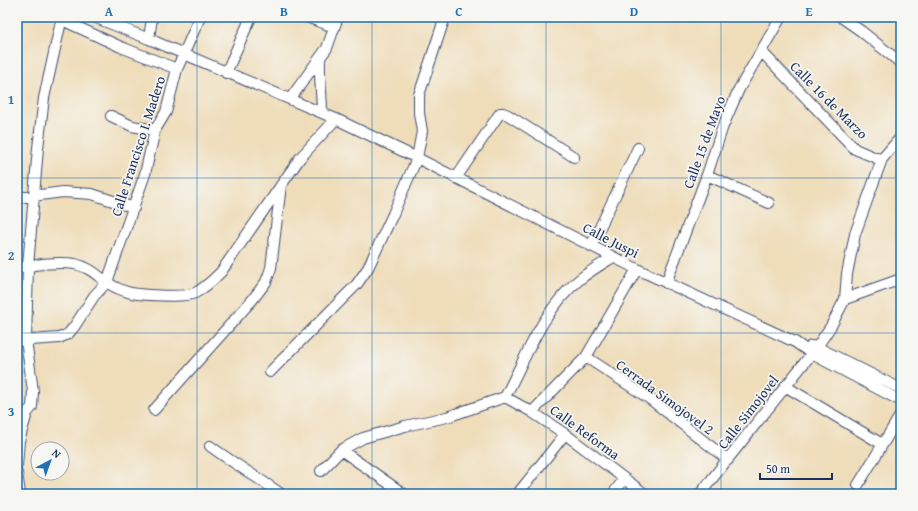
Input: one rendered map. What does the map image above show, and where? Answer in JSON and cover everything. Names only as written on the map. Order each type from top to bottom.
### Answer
[{"type":"street","name":"Calle Juspi","points":[[94,17],[336,119],[666,283],[901,389]]},
{"type":"street","points":[[149,39],[152,17]]},
{"type":"street","name":"Calle Francisco I. Madero","points":[[22,340],[59,338],[68,334],[94,296],[107,282],[145,174],[155,130],[166,112],[177,69],[200,17]]},
{"type":"street","points":[[226,73],[251,17]]},
{"type":"street","points":[[307,17],[334,27]]},
{"type":"street","points":[[290,99],[327,48],[338,17]]},
{"type":"street","points":[[270,372],[357,284],[368,268],[417,158],[422,131],[418,113],[419,95],[445,17]]},
{"type":"street","name":"Calle 15 de Mayo","points":[[666,283],[707,175],[723,126],[739,89],[781,17]]},
{"type":"street","points":[[841,17],[861,31],[901,64]]},
{"type":"street","points":[[17,465],[18,441],[27,413],[32,407],[33,391],[22,340],[34,196],[44,98],[62,18],[121,47],[177,69]]},
{"type":"street","name":"Calle 16 de Marzo","points":[[761,51],[855,149],[882,159]]},
{"type":"street","points":[[320,59],[319,78],[322,96],[322,113]]},
{"type":"street","points":[[456,178],[500,114],[504,113],[574,156]]},
{"type":"street","points":[[111,116],[132,126],[155,130]]},
{"type":"street","points":[[17,268],[55,264],[75,264],[90,269],[116,288],[130,293],[184,296],[194,294],[206,286],[220,272],[300,158],[336,119]]},
{"type":"street","points":[[901,137],[882,159],[855,234],[847,274],[845,299],[901,279]]},
{"type":"street","points":[[591,246],[638,148]]},
{"type":"street","points":[[707,175],[769,203]]},
{"type":"street","points":[[154,410],[249,304],[266,282],[271,268],[282,183]]},
{"type":"street","points":[[17,198],[63,192],[92,194],[134,208]]},
{"type":"street","points":[[321,471],[341,450],[363,438],[405,426],[447,417],[505,398],[550,312],[579,279],[613,257]]},
{"type":"street","points":[[532,412],[586,357],[637,269]]},
{"type":"street","name":"Calle Simojovel","points":[[700,494],[814,350],[830,326],[845,299]]},
{"type":"street","name":"Calle Juspi","points":[[814,350],[901,401]]},
{"type":"street","name":"Cerrada Simojovel 2","points":[[586,357],[650,399],[728,460]]},
{"type":"street","points":[[785,386],[882,444]]},
{"type":"street","name":"Calle Reforma","points":[[505,398],[532,412],[565,434],[645,494]]},
{"type":"street","points":[[17,415],[27,413]]},
{"type":"street","points":[[858,485],[901,414]]},
{"type":"street","points":[[519,492],[565,434]]},
{"type":"street","points":[[210,446],[234,464],[262,480],[281,494]]},
{"type":"street","points":[[341,450],[404,494]]},
{"type":"street","points":[[17,473],[20,494]]},
{"type":"street","points":[[613,494],[624,479]]}]
